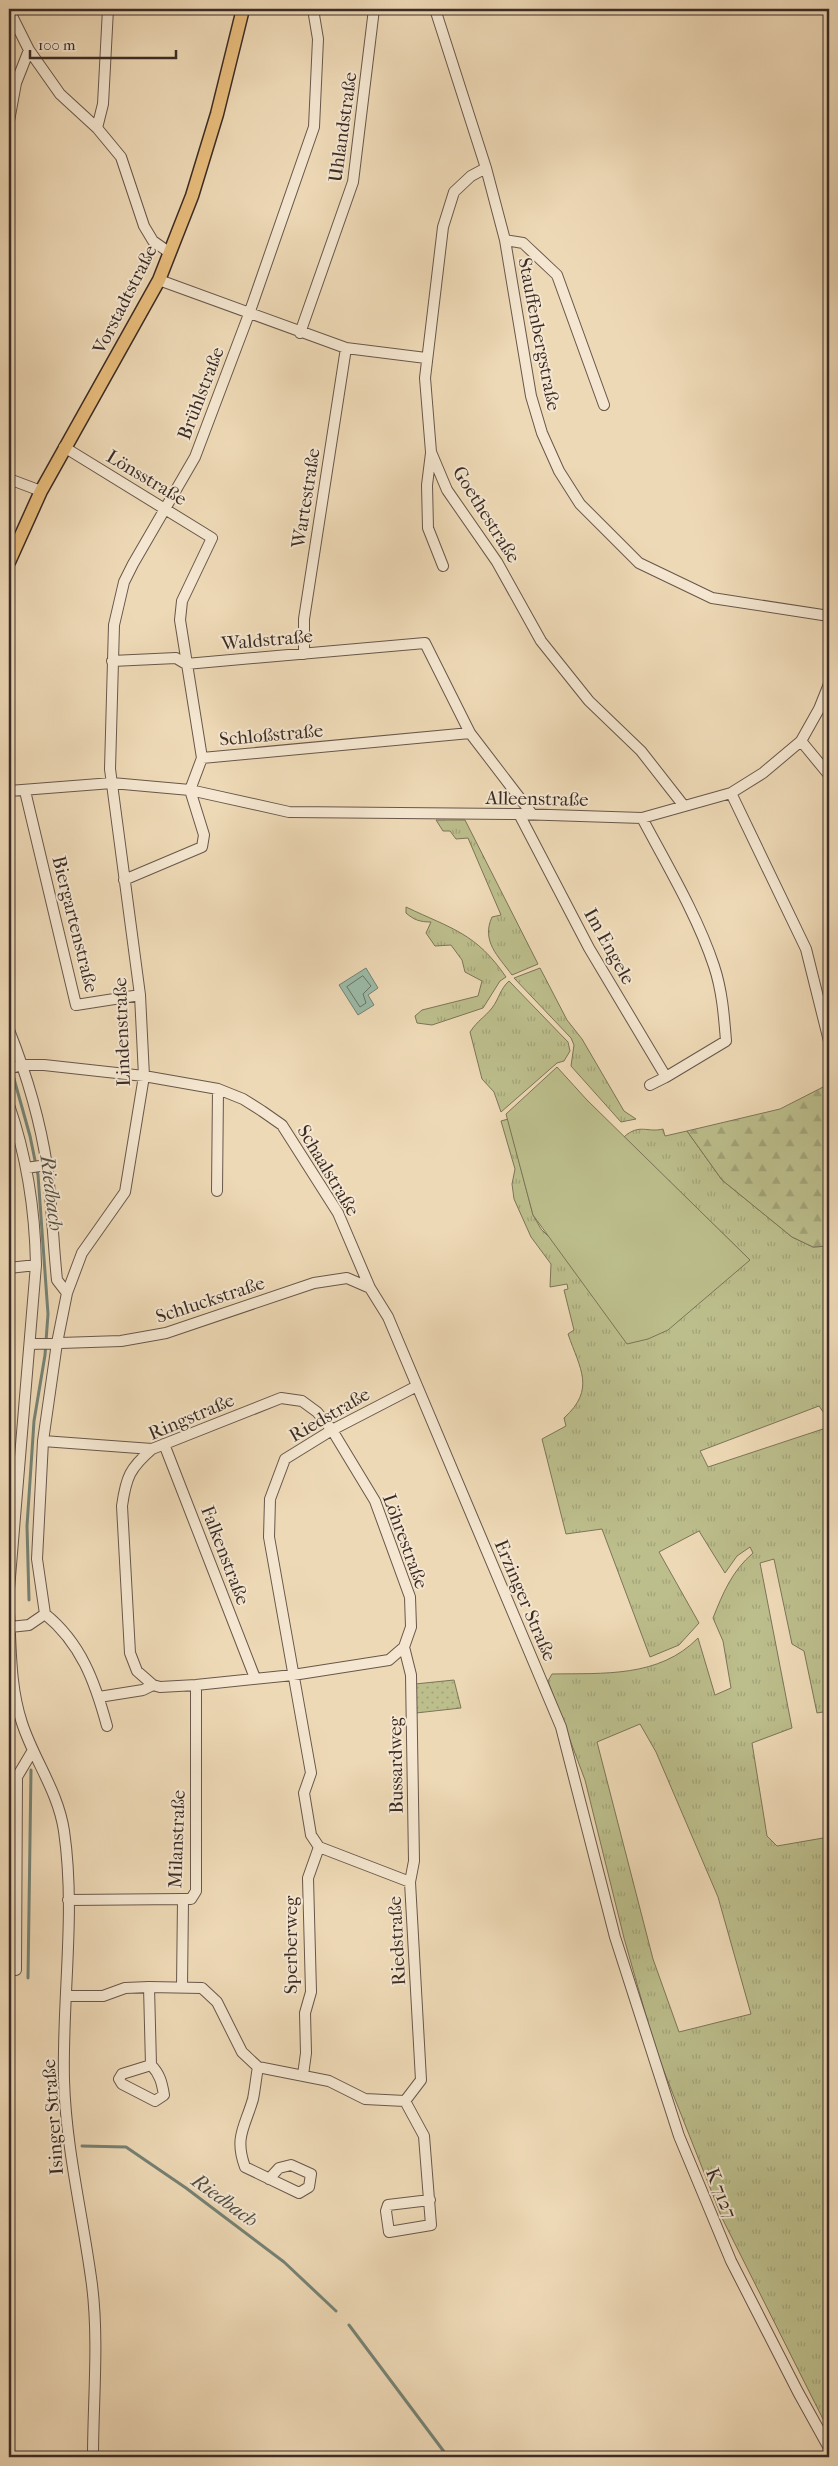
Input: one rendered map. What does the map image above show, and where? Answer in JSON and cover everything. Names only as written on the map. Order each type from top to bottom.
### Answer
[{"type":"main road","name":"Vorstadtstraße","points":[[9,562],[41,492],[64,448],[159,280],[192,196],[224,94],[243,9]]},
{"type":"street","points":[[97,128],[103,104],[108,9]]},
{"type":"street","name":"Brühlstraße","points":[[112,783],[110,769],[114,625],[124,582],[164,507],[195,457],[250,314],[314,127],[318,38],[313,9]]},
{"type":"street","name":"Uhlandstraße","points":[[300,333],[354,182],[374,9]]},
{"type":"street","name":"Stauffenbergstraße","points":[[435,9],[486,168],[505,240],[534,406],[542,434],[560,471],[580,504],[639,563],[712,598],[829,616]]},
{"type":"street","points":[[9,10],[29,50],[60,94],[97,128],[121,157],[144,226],[153,241],[170,252]]},
{"type":"street","points":[[9,121],[16,83],[29,50]]},
{"type":"street","name":"Goethestraße","points":[[486,168],[471,176],[454,192],[443,227],[426,358],[425,378],[431,452],[447,490],[497,562],[542,641],[589,701],[641,751],[684,806]]},
{"type":"street","points":[[505,240],[523,243],[556,275],[604,405]]},
{"type":"street","points":[[159,280],[300,333],[346,348],[426,358]]},
{"type":"street","name":"Wartestraße","points":[[304,654],[304,619],[346,348]]},
{"type":"street","name":"Lönsstraße","points":[[64,448],[164,507],[212,538],[182,601],[180,620],[186,664]]},
{"type":"street","points":[[431,452],[427,485],[428,528],[443,566]]},
{"type":"street","points":[[9,478],[41,492]]},
{"type":"street","name":"Waldstraße","points":[[112,661],[176,658],[186,664],[426,643],[470,732]]},
{"type":"street","points":[[186,664],[202,758]]},
{"type":"street","name":"Alleenstraße","points":[[190,790],[289,812],[532,814],[642,818],[731,793],[763,773],[801,741],[819,709],[829,684]]},
{"type":"street","points":[[470,732],[532,814]]},
{"type":"street","name":"Schloßstraße","points":[[190,790],[202,758],[470,732]]},
{"type":"street","points":[[801,741],[829,775]]},
{"type":"street","points":[[9,791],[112,783],[190,790],[204,835],[202,847],[124,880]]},
{"type":"street","name":"Lindenstraße","points":[[46,1614],[37,1559],[42,1442],[54,1343],[67,1293],[82,1253],[125,1192],[144,1076],[140,995],[112,783]]},
{"type":"street","name":"Biergartenstraße","points":[[25,790],[76,1005],[140,995]]},
{"type":"street","points":[[731,793],[806,949],[829,1041]]},
{"type":"street","name":"Im Engele","points":[[519,814],[589,948],[666,1077]]},
{"type":"street","points":[[642,818],[682,894],[713,965],[723,1002],[726,1041],[650,1085]]},
{"type":"street","points":[[9,1030],[57,1280],[67,1293]]},
{"type":"street","name":"Schaalstraße","points":[[16,1067],[144,1076],[218,1089],[244,1099],[282,1124],[338,1213],[370,1288]]},
{"type":"street","points":[[217,1191],[218,1089]]},
{"type":"street","points":[[9,1105],[36,1166],[34,1344],[9,1589]]},
{"type":"street","points":[[9,1268],[36,1265]]},
{"type":"street","name":"Schluckstraße","points":[[34,1344],[121,1341],[166,1333],[314,1283],[347,1278],[370,1288]]},
{"type":"street","name":"Erzinger Straße","points":[[370,1288],[388,1317],[561,1727],[615,1937]]},
{"type":"street","name":"Riedstraße","points":[[405,2101],[422,2080],[410,1882],[319,1847],[311,1835],[304,1793],[310,1773],[269,1537],[270,1499],[285,1459],[332,1430],[417,1386]]},
{"type":"street","name":"Ringstraße","points":[[153,1685],[136,1671],[130,1653],[122,1506],[125,1482],[134,1464],[152,1449],[281,1398],[302,1401],[318,1412],[332,1430]]},
{"type":"street","name":"Löhrestraße","points":[[332,1430],[375,1501],[410,1597],[411,1626],[404,1647]]},
{"type":"street","points":[[42,1442],[152,1449]]},
{"type":"street","name":"Falkenstraße","points":[[164,1444],[255,1678]]},
{"type":"street","name":"Isinger Straße","points":[[9,1612],[10,1659],[15,1695],[22,1722],[33,1750],[58,1803],[64,1829],[68,1900],[64,2080],[70,2157],[92,2286],[94,2331],[93,2457]]},
{"type":"street","points":[[10,1627],[29,1624],[46,1614],[62,1628],[76,1646],[99,1697],[107,1726]]},
{"type":"street","points":[[99,1697],[143,1690],[153,1685],[160,1687],[196,1685],[293,1675],[389,1660],[404,1647]]},
{"type":"street","name":"Bussardweg","points":[[404,1647],[412,1675],[414,1861],[410,1882]]},
{"type":"street","name":"Milanstraße","points":[[182,1987],[184,1899],[191,1899],[196,1891],[196,1685]]},
{"type":"street","points":[[9,1970],[16,1970],[17,1777],[33,1750]]},
{"type":"street","name":"Sperberweg","points":[[303,2075],[306,2053],[304,2013],[311,1992],[308,1878],[319,1847]]},
{"type":"street","points":[[68,1900],[184,1899]]},
{"type":"street","name":"K 7127","points":[[615,1937],[680,2136],[731,2260],[798,2392],[829,2448]]},
{"type":"street","points":[[149,1987],[152,2065]]},
{"type":"street","points":[[67,1996],[103,1996],[125,1988],[202,1988],[216,2002],[242,2052],[258,2067],[328,2081],[365,2100],[405,2101],[424,2136],[430,2200],[431,2225],[389,2232],[386,2211],[388,2204],[430,2200]]},
{"type":"street","points":[[258,2067],[253,2098],[240,2133],[239,2150],[244,2167],[269,2179]]},
{"type":"green space","points":[[436,820],[465,820],[538,964],[512,975],[497,955],[490,941],[489,926],[492,917],[501,915],[468,838],[456,839],[450,831],[443,831]]},
{"type":"green space","points":[[406,907],[462,934],[473,941],[495,962],[506,977],[500,981],[483,1008],[432,1025],[417,1023],[415,1016],[422,1010],[478,996],[482,981],[465,972],[462,960],[451,945],[435,946],[426,933],[431,922],[420,921],[412,917],[406,913]]},
{"type":"green space","points":[[540,968],[567,1020],[582,1039],[624,1111],[636,1119],[621,1122],[571,1066],[574,1045],[571,1038],[514,978]]},
{"type":"green space","points":[[509,981],[568,1042],[570,1051],[564,1061],[557,1063],[501,1112],[494,1092],[482,1079],[470,1032],[492,1008]]},
{"type":"green space","points":[[557,1067],[587,1100],[750,1260],[668,1330],[648,1339],[627,1344],[533,1215],[506,1114]]},
{"type":"green space","points":[[829,1084],[829,1246],[813,1247],[792,1237],[722,1180],[687,1131],[780,1109]]},
{"type":"green space","points":[[508,1119],[533,1215],[541,1229],[552,1240],[750,1260],[624,1137],[634,1130],[663,1129],[665,1136],[687,1131],[722,1180],[792,1237],[813,1247],[829,1246],[829,1420],[819,1406],[700,1451],[708,1467],[829,1427],[829,1711],[817,1713],[804,1651],[792,1644],[774,1559],[760,1563],[792,1728],[752,1743],[767,1836],[777,1846],[829,1837],[829,2042],[826,2043],[829,2077],[829,2431],[722,2218],[656,2051],[624,1938],[585,1780],[548,1681],[552,1674],[610,1673],[648,1667],[683,1651],[698,1638],[715,1695],[731,1688],[723,1641],[713,1618],[734,1575],[753,1553],[750,1547],[737,1556],[725,1573],[699,1531],[659,1552],[699,1623],[679,1645],[650,1657],[602,1529],[566,1534],[542,1439],[566,1426],[564,1418],[580,1398],[583,1378],[568,1334],[574,1330],[564,1290],[568,1289],[567,1284],[550,1287],[551,1264],[531,1237],[514,1199],[512,1184],[515,1169],[501,1121]],"holes":[[[640,1724],[656,1752],[718,1897],[751,2014],[679,2032],[653,1959],[597,1742]]]},
{"type":"green space","points":[[454,1680],[461,1708],[416,1713],[415,1684]]},
{"type":"water","points":[[366,968],[378,988],[368,995],[374,1005],[358,1015],[339,985]]},
{"type":"waterway","name":"Riedbach","points":[[9,1061],[30,1136],[38,1175],[48,1314],[45,1355],[34,1421],[27,1526],[29,1600]]},
{"type":"waterway","name":"Riedbach","points":[[28,1978],[31,1770]]},
{"type":"waterway","name":"Riedbach","points":[[82,2146],[126,2147],[186,2188],[284,2262],[336,2311]]},
{"type":"waterway","name":"Riedbach","points":[[349,2325],[448,2457]]}]
